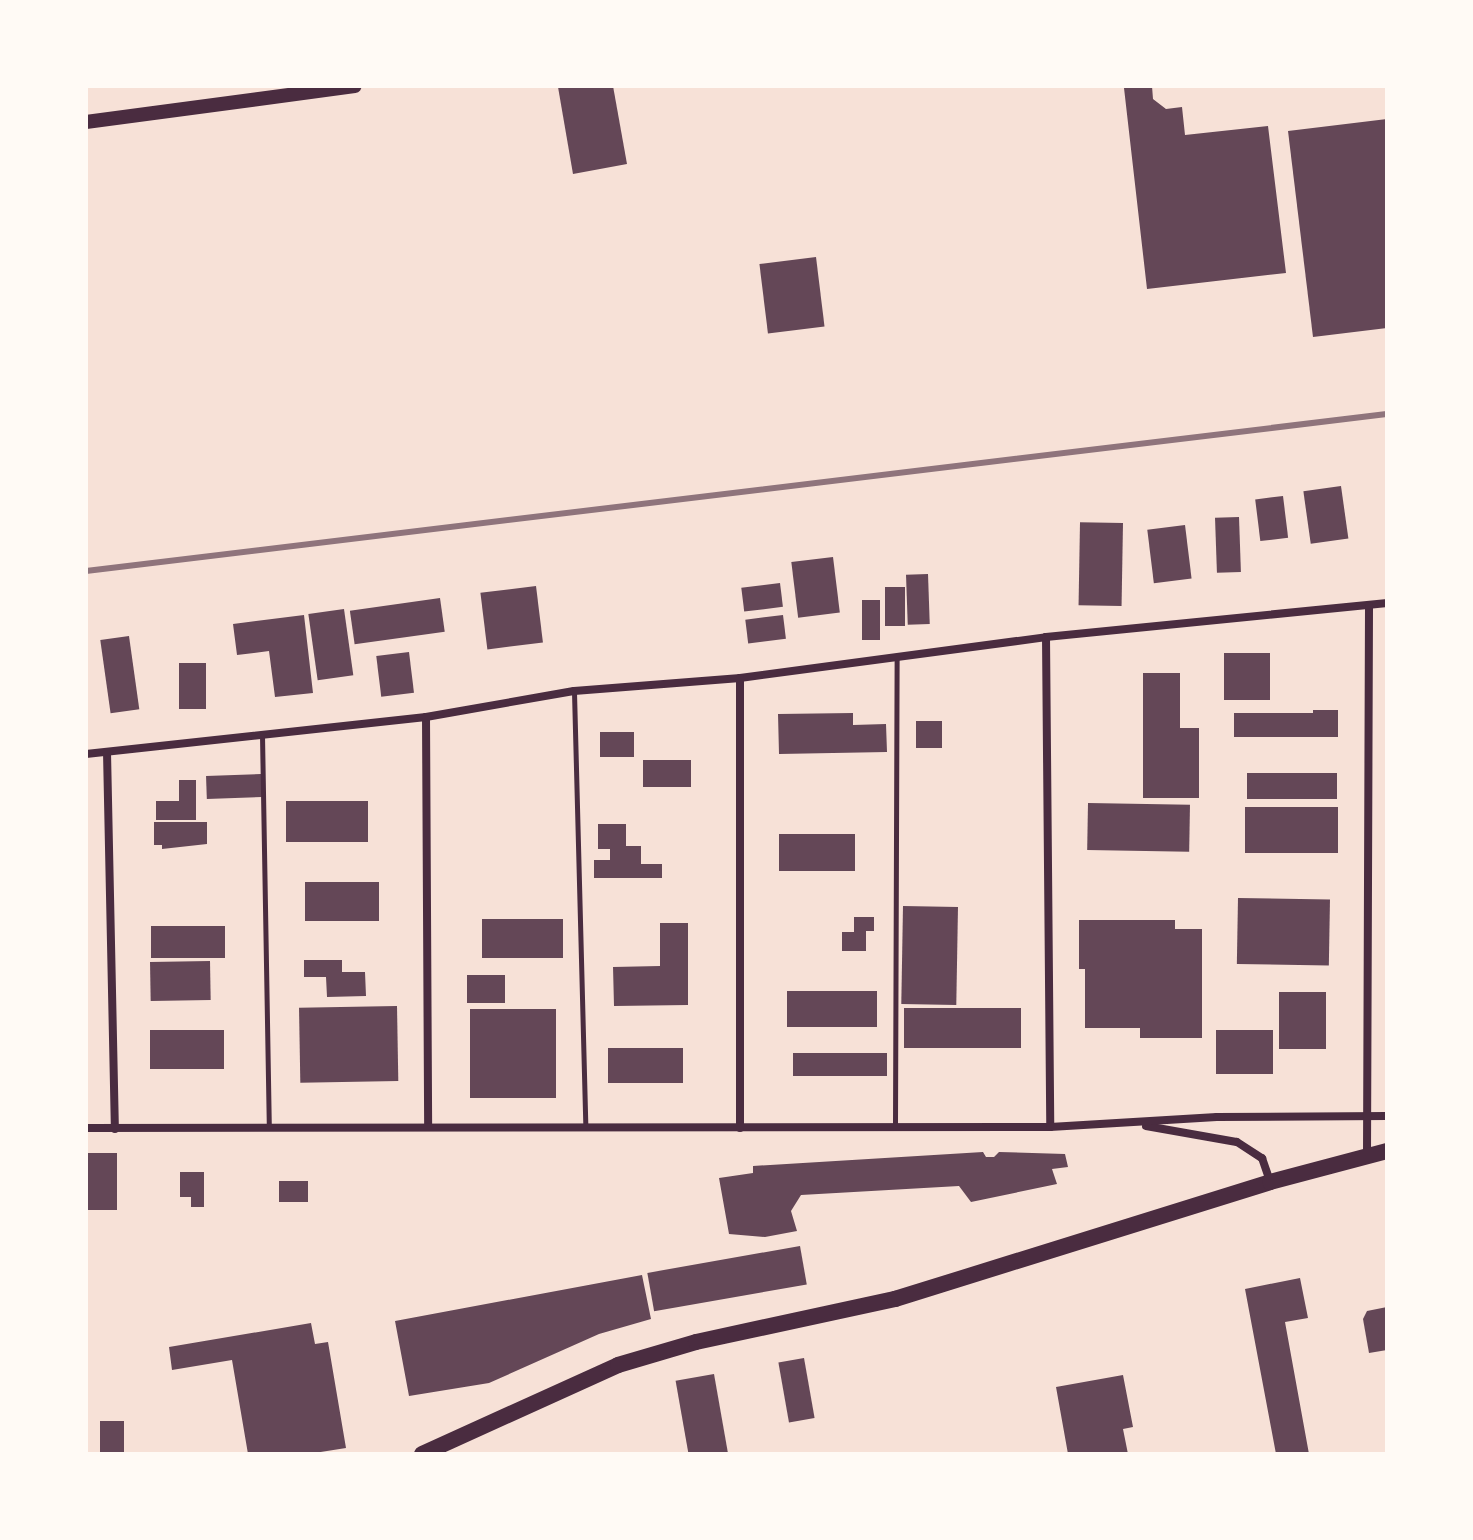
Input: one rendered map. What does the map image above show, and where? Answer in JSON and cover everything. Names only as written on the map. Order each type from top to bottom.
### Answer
[{"type":"main road","points":[[86,122],[355,86]]},
{"type":"main road","points":[[422,1454],[618,1365],[696,1342],[895,1299],[1270,1182],[1387,1151]]},
{"type":"street","points":[[86,754],[426,717],[574,691],[740,678],[1046,637],[1387,603]]},
{"type":"street","points":[[1367,1155],[1369,606]]},
{"type":"street","points":[[1046,637],[1050,1127]]},
{"type":"street","points":[[740,678],[740,1128]]},
{"type":"street","points":[[426,717],[428,1126]]},
{"type":"street","points":[[107,752],[115,1129]]},
{"type":"street","points":[[86,1128],[585,1125],[1050,1127],[1217,1117],[1387,1116]]},
{"type":"street","points":[[1134,1124],[1237,1142],[1262,1158],[1270,1182]]},
{"type":"lane","points":[[895,1125],[897,656]]},
{"type":"lane","points":[[574,691],[585,1125]]},
{"type":"lane","points":[[262,734],[269,1127]]},
{"type":"building","points":[[613,86],[627,164],[573,174],[558,87]]},
{"type":"building","points":[[1152,86],[1153,99],[1166,109],[1182,107],[1185,135],[1268,126],[1286,273],[1147,289],[1124,88]]},
{"type":"building","points":[[1387,119],[1387,328],[1313,337],[1288,131]]},
{"type":"building","points":[[816,257],[825,326],[768,333],[759,264]]},
{"type":"building","points":[[1341,486],[1348,538],[1311,544],[1303,491]]},
{"type":"building","points":[[1283,496],[1288,538],[1260,541],[1255,499]]},
{"type":"building","points":[[1239,517],[1241,572],[1217,573],[1215,518]]},
{"type":"building","points":[[1080,522],[1123,523],[1122,606],[1079,605]]},
{"type":"building","points":[[1185,525],[1192,579],[1154,583],[1147,530]]},
{"type":"building","points":[[833,557],[840,613],[798,618],[791,562]]},
{"type":"building","points":[[928,574],[930,624],[908,625],[906,575]]},
{"type":"building","points":[[780,583],[783,607],[744,612],[741,588]]},
{"type":"building","points":[[536,586],[543,643],[487,649],[480,593]]},
{"type":"building","points":[[885,587],[905,587],[905,626],[885,626]]},
{"type":"building","points":[[440,598],[445,632],[355,644],[350,611]]},
{"type":"building","points":[[862,600],[880,600],[880,640],[862,640]]},
{"type":"building","points":[[344,609],[353,675],[318,680],[308,614]]},
{"type":"building","points":[[304,615],[313,693],[275,697],[269,651],[237,655],[233,624]]},
{"type":"building","points":[[783,615],[786,639],[748,643],[745,620]]},
{"type":"building","points":[[129,636],[139,709],[111,713],[100,640]]},
{"type":"building","points":[[409,652],[414,693],[381,697],[376,656]]},
{"type":"building","points":[[1224,653],[1270,653],[1270,700],[1224,700]]},
{"type":"building","points":[[179,663],[206,663],[206,709],[179,709]]},
{"type":"building","points":[[1143,673],[1180,673],[1180,728],[1199,728],[1199,798],[1143,798]]},
{"type":"building","points":[[1313,710],[1338,710],[1338,737],[1234,737],[1234,713],[1313,713]]},
{"type":"building","points":[[853,713],[853,725],[886,724],[887,752],[779,754],[778,714]]},
{"type":"building","points":[[916,721],[942,721],[942,748],[916,748]]},
{"type":"building","points":[[600,732],[634,732],[634,757],[600,757]]},
{"type":"building","points":[[643,760],[691,760],[691,787],[643,787]]},
{"type":"building","points":[[1247,773],[1337,773],[1337,799],[1247,799]]},
{"type":"building","points":[[261,774],[262,797],[207,799],[206,776]]},
{"type":"building","points":[[179,780],[196,780],[196,820],[156,820],[156,801],[179,801]]},
{"type":"building","points":[[286,801],[368,801],[368,842],[286,842]]},
{"type":"building","points":[[1088,803],[1190,805],[1189,852],[1087,850]]},
{"type":"building","points":[[1245,807],[1338,807],[1338,853],[1245,853]]},
{"type":"building","points":[[154,822],[207,822],[207,844],[162,849],[162,845],[154,845]]},
{"type":"building","points":[[598,824],[626,824],[626,846],[641,846],[641,864],[662,864],[662,878],[594,878],[594,860],[610,860],[610,849],[598,849]]},
{"type":"building","points":[[779,834],[855,834],[855,871],[779,871]]},
{"type":"building","points":[[305,882],[379,882],[379,921],[305,921]]},
{"type":"building","points":[[1238,898],[1330,900],[1329,966],[1237,964]]},
{"type":"building","points":[[903,906],[958,907],[956,1005],[901,1004]]},
{"type":"building","points":[[854,917],[874,917],[874,931],[866,931],[866,951],[842,951],[842,932],[854,932]]},
{"type":"building","points":[[482,919],[563,919],[563,958],[482,958]]},
{"type":"building","points":[[1079,920],[1175,920],[1175,929],[1202,929],[1202,1038],[1140,1038],[1140,1028],[1085,1028],[1085,969],[1079,969]]},
{"type":"building","points":[[660,923],[688,923],[688,1005],[614,1006],[613,967],[660,966]]},
{"type":"building","points":[[151,926],[225,926],[225,958],[151,958]]},
{"type":"building","points":[[304,960],[342,960],[342,972],[365,972],[366,996],[327,997],[326,977],[304,977]]},
{"type":"building","points":[[210,961],[211,1000],[151,1001],[150,962]]},
{"type":"building","points":[[467,975],[505,975],[505,1003],[467,1003]]},
{"type":"building","points":[[787,991],[877,991],[877,1027],[787,1027]]},
{"type":"building","points":[[1279,992],[1326,992],[1326,1049],[1279,1049]]},
{"type":"building","points":[[397,1006],[398,1081],[300,1083],[299,1008]]},
{"type":"building","points":[[904,1008],[1021,1008],[1021,1048],[904,1048]]},
{"type":"building","points":[[470,1009],[556,1009],[556,1098],[470,1098]]},
{"type":"building","points":[[150,1030],[224,1030],[224,1069],[150,1069]]},
{"type":"building","points":[[1216,1030],[1273,1030],[1273,1074],[1216,1074]]},
{"type":"building","points":[[608,1048],[683,1048],[683,1083],[608,1083]]},
{"type":"building","points":[[793,1053],[887,1053],[887,1076],[793,1076]]},
{"type":"building","points":[[983,1152],[986,1157],[994,1157],[999,1152],[1065,1154],[1068,1167],[1052,1169],[1057,1184],[971,1202],[959,1186],[801,1195],[791,1211],[797,1231],[765,1237],[729,1234],[719,1178],[753,1173],[753,1166]]},
{"type":"building","points":[[86,1153],[117,1153],[117,1210],[86,1210]]},
{"type":"building","points":[[180,1172],[204,1172],[204,1207],[191,1207],[191,1197],[180,1197]]},
{"type":"building","points":[[279,1181],[308,1181],[308,1202],[279,1202]]},
{"type":"building","points":[[800,1246],[807,1284],[654,1311],[647,1273]]},
{"type":"building","points":[[642,1275],[651,1319],[599,1334],[489,1383],[409,1396],[395,1321]]},
{"type":"building","points":[[1300,1278],[1308,1318],[1285,1322],[1309,1454],[1276,1454],[1245,1289]]},
{"type":"building","points":[[1387,1307],[1387,1350],[1369,1353],[1363,1319],[1367,1311]]},
{"type":"building","points":[[311,1323],[315,1344],[328,1342],[346,1448],[308,1454],[248,1454],[232,1360],[172,1370],[169,1347]]},
{"type":"building","points":[[804,1358],[815,1418],[789,1423],[778,1363]]},
{"type":"building","points":[[714,1374],[728,1454],[689,1454],[676,1381]]},
{"type":"building","points":[[1123,1375],[1133,1427],[1123,1429],[1128,1454],[1068,1454],[1056,1387]]},
{"type":"building","points":[[100,1421],[124,1421],[124,1454],[100,1454]]},
{"type":"railway","points":[[86,571],[1387,414]]}]
